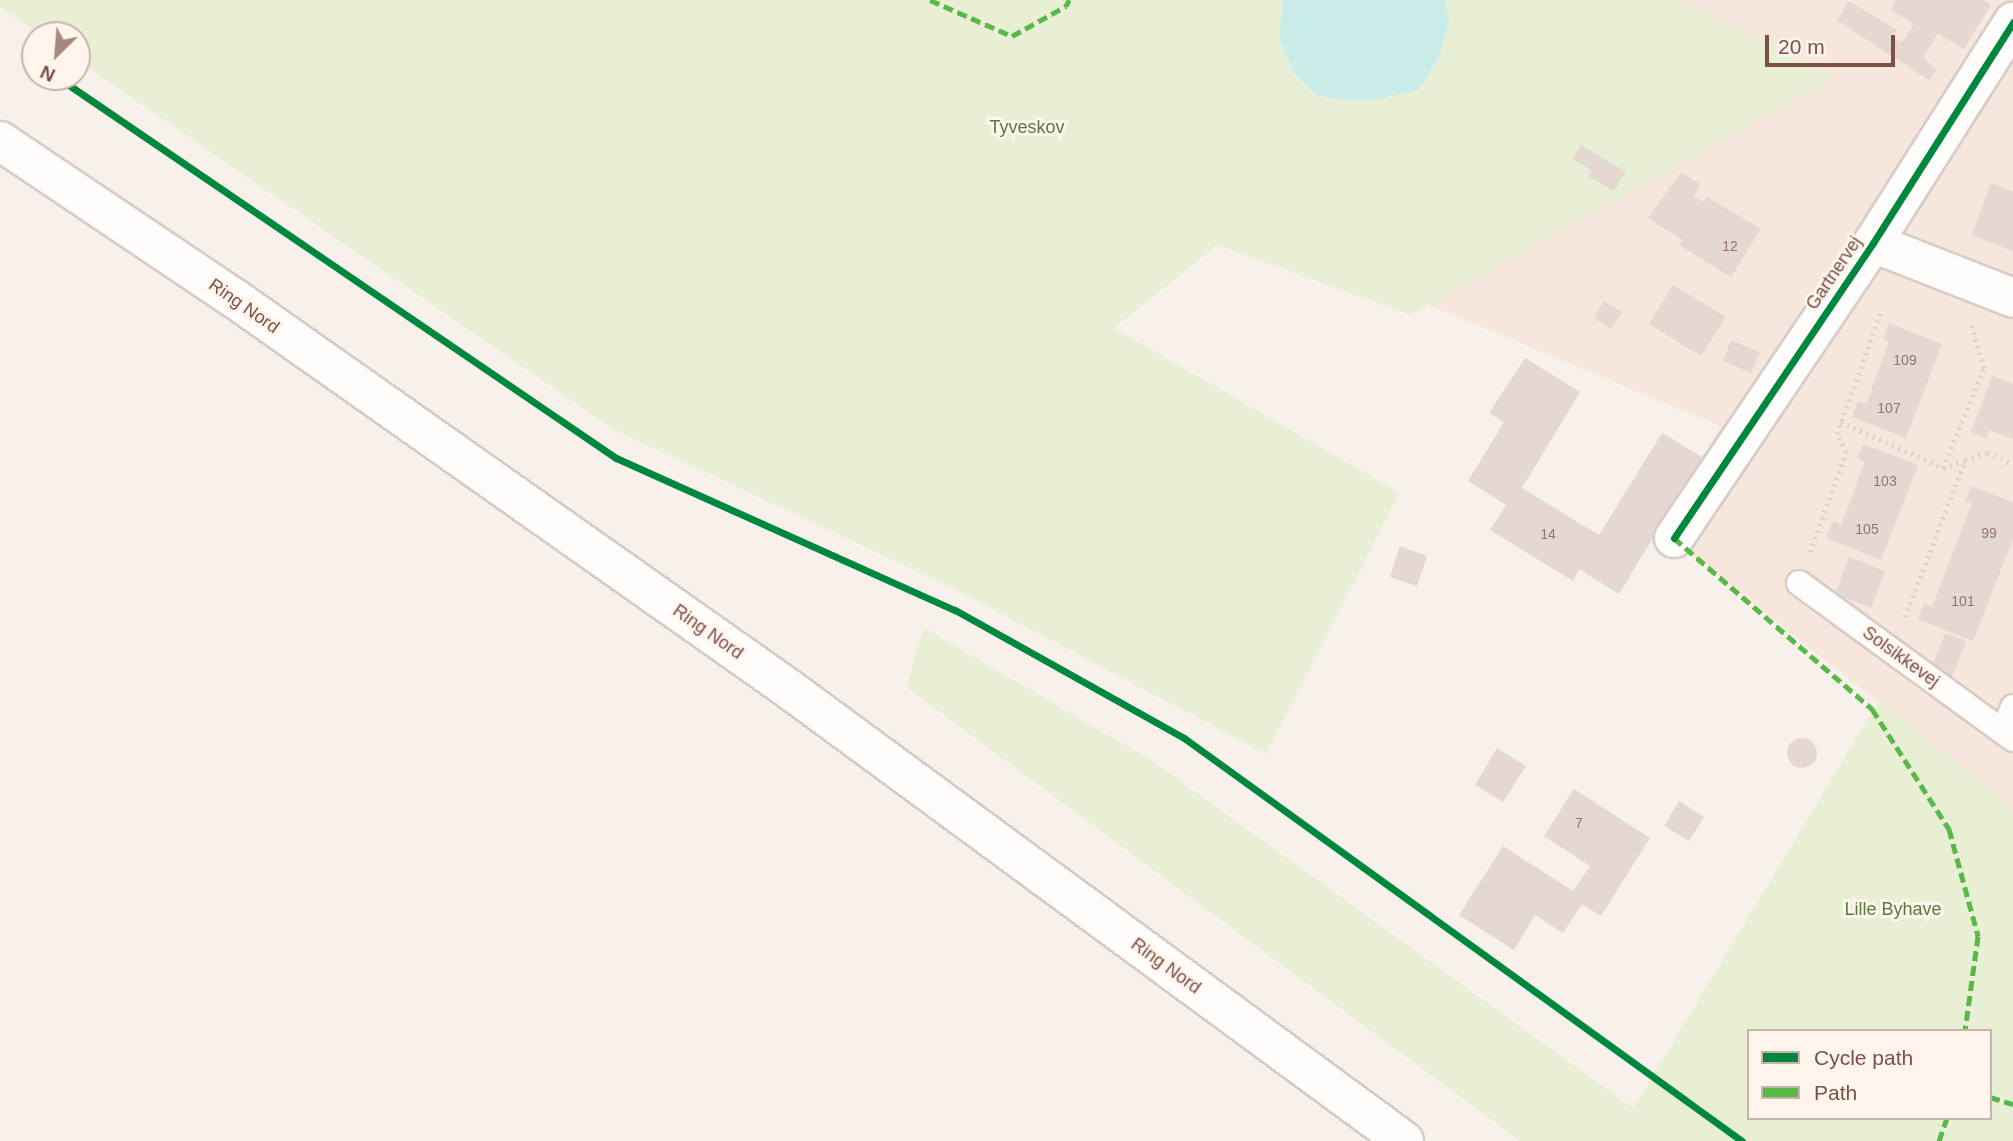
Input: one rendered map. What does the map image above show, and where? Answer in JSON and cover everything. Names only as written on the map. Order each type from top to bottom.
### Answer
[{"type":"main road","name":"Gartnervej","points":[[1674,538],[1887,249],[2013,22]]},
{"type":"main road","name":"Ring Nord","points":[[0,141],[245,306],[789,689],[1404,1141]]},
{"type":"main road","points":[[1887,249],[2013,298]]},
{"type":"lane","name":"Solsikkevej","points":[[1799,583],[2008,735],[2013,707]]},
{"type":"path","points":[[1799,583],[1846,452],[1837,434],[1887,249]]},
{"type":"path","points":[[1943,468],[1984,368],[1955,275]]},
{"type":"path","points":[[1841,422],[1943,468],[1987,452],[2013,464]]},
{"type":"path","points":[[1893,651],[1965,460]]},
{"type":"shaded area","points":[[1680,0],[2013,0],[2013,808],[1663,532],[1720,426],[1429,305],[1834,77]]},
{"type":"green space","name":"Tyveskov","points":[[0,0],[1283,0],[1279,38],[1420,89],[1440,54],[1449,20],[1445,0],[1680,0],[1835,77],[1411,315],[1217,245],[1114,328],[1400,493],[1266,754],[951,587],[613,429],[91,70],[91,21],[21,21],[0,7]]},
{"type":"green space","name":"Lille Byhave","points":[[924,628],[1154,762],[1633,1108],[1879,700],[2013,808],[2013,1141],[1520,1141],[906,687]]},
{"type":"water","points":[[1283,0],[1445,0],[1449,20],[1440,55],[1420,89],[1375,100],[1341,100],[1316,95],[1293,72],[1279,38]]},
{"type":"building","points":[[1896,0],[1983,0],[1991,5],[1964,49],[1938,33],[1923,57],[1936,70],[1930,81],[1837,20],[1849,1],[1897,30],[1892,37],[1902,43],[1914,24],[1890,9]]},
{"type":"building","points":[[1581,145],[1626,172],[1614,191],[1588,176],[1591,170],[1573,159]]},
{"type":"building","points":[[1681,172],[1700,184],[1694,196],[1704,202],[1707,197],[1761,229],[1731,277],[1679,245],[1683,240],[1648,218]]},
{"type":"building","points":[[1991,183],[2013,192],[2013,251],[1972,235]]},
{"type":"building","points":[[1673,285],[1726,317],[1701,356],[1649,324]]},
{"type":"building","points":[[1604,301],[1622,312],[1611,329],[1594,318]]},
{"type":"building","points":[[1889,323],[1942,344],[1906,438],[1852,417],[1858,401],[1866,404],[1889,342],[1883,339]]},
{"type":"building","points":[[1731,340],[1760,352],[1751,373],[1723,361]]},
{"type":"building","points":[[1525,358],[1580,392],[1522,488],[1599,535],[1662,433],[1702,457],[1619,594],[1579,569],[1573,581],[1490,530],[1506,505],[1468,481],[1504,422],[1489,413]]},
{"type":"building","points":[[1992,376],[2013,384],[2013,439],[1989,430],[1986,438],[1971,432]]},
{"type":"building","points":[[1863,444],[1918,465],[1881,560],[1826,538],[1833,521],[1841,525],[1865,462],[1857,458]]},
{"type":"building","points":[[1971,486],[2013,502],[2013,539],[1973,641],[1918,619],[1924,603],[1932,607],[1972,503],[1965,501]]},
{"type":"building","points":[[1400,546],[1427,556],[1417,586],[1390,577]]},
{"type":"building","points":[[1849,557],[1885,571],[1871,608],[1835,594]]},
{"type":"building","points":[[1945,633],[1966,641],[1952,677],[1931,669]]},
{"type":"building","points":[[1802,738],[1813,742],[1817,753],[1813,764],[1802,768],[1791,764],[1787,753],[1791,742]]},
{"type":"building","points":[[1497,748],[1526,766],[1503,802],[1475,785]]},
{"type":"building","points":[[1574,789],[1650,838],[1601,916],[1582,904],[1563,933],[1535,915],[1514,950],[1459,915],[1503,846],[1573,891],[1590,866],[1544,836]]},
{"type":"building","points":[[1679,801],[1704,817],[1689,841],[1664,826]]},
{"type":"marked path","points":[[930,0],[1012,36],[1066,6],[1069,0]]},
{"type":"marked path","points":[[1674,538],[1872,709],[1949,829],[1978,936],[1965,1029]]},
{"type":"marked path","points":[[1992,1098],[2013,1104]]},
{"type":"marked path","points":[[1939,1141],[1946,1120]]},
{"type":"cycle path","points":[[1674,538],[1873,243],[2013,22]]},
{"type":"cycle path","points":[[78,91],[616,458],[955,610],[1184,738],[1742,1141]]}]
